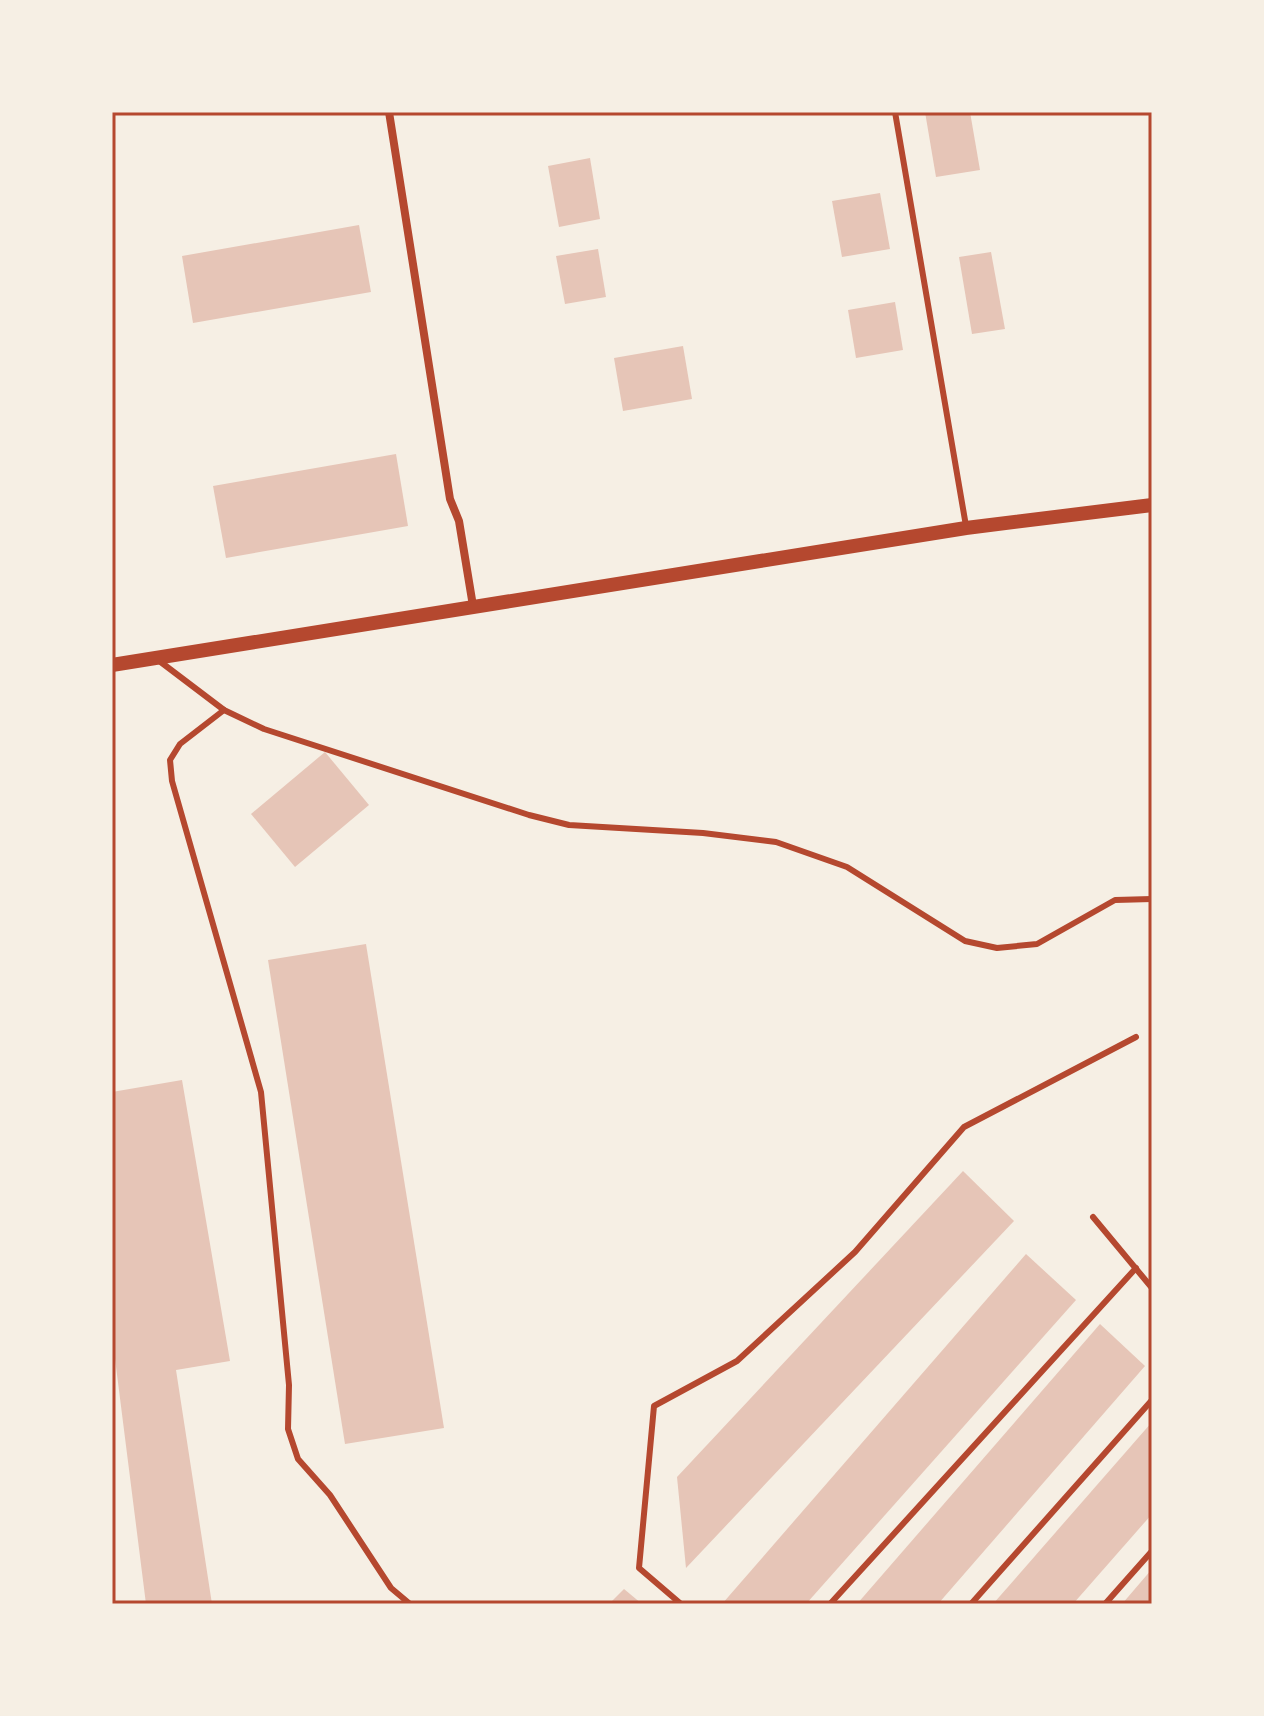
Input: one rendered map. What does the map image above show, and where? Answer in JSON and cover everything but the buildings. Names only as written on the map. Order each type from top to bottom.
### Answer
[{"type":"street","points":[[389,112],[450,499],[459,521],[473,606]]},
{"type":"street","points":[[112,665],[966,528],[1152,505]]},
{"type":"lane","points":[[895,112],[966,528]]},
{"type":"lane","points":[[155,658],[224,710],[319,749],[569,825],[703,833],[776,842],[847,867],[965,941],[997,948],[1037,944],[1115,900],[1152,899]]},
{"type":"lane","points":[[224,710],[180,744],[170,760],[172,781],[261,1092],[289,1385],[288,1429],[298,1459],[330,1495],[391,1588],[410,1604]]},
{"type":"lane","points":[[681,1604],[639,1568],[654,1406],[737,1361],[855,1252],[964,1127],[1136,1037]]},
{"type":"lane","points":[[1093,1217],[1152,1288]]},
{"type":"lane","points":[[830,1604],[1136,1268]]},
{"type":"lane","points":[[971,1604],[1152,1400]]},
{"type":"lane","points":[[1105,1604],[1152,1551]]}]
